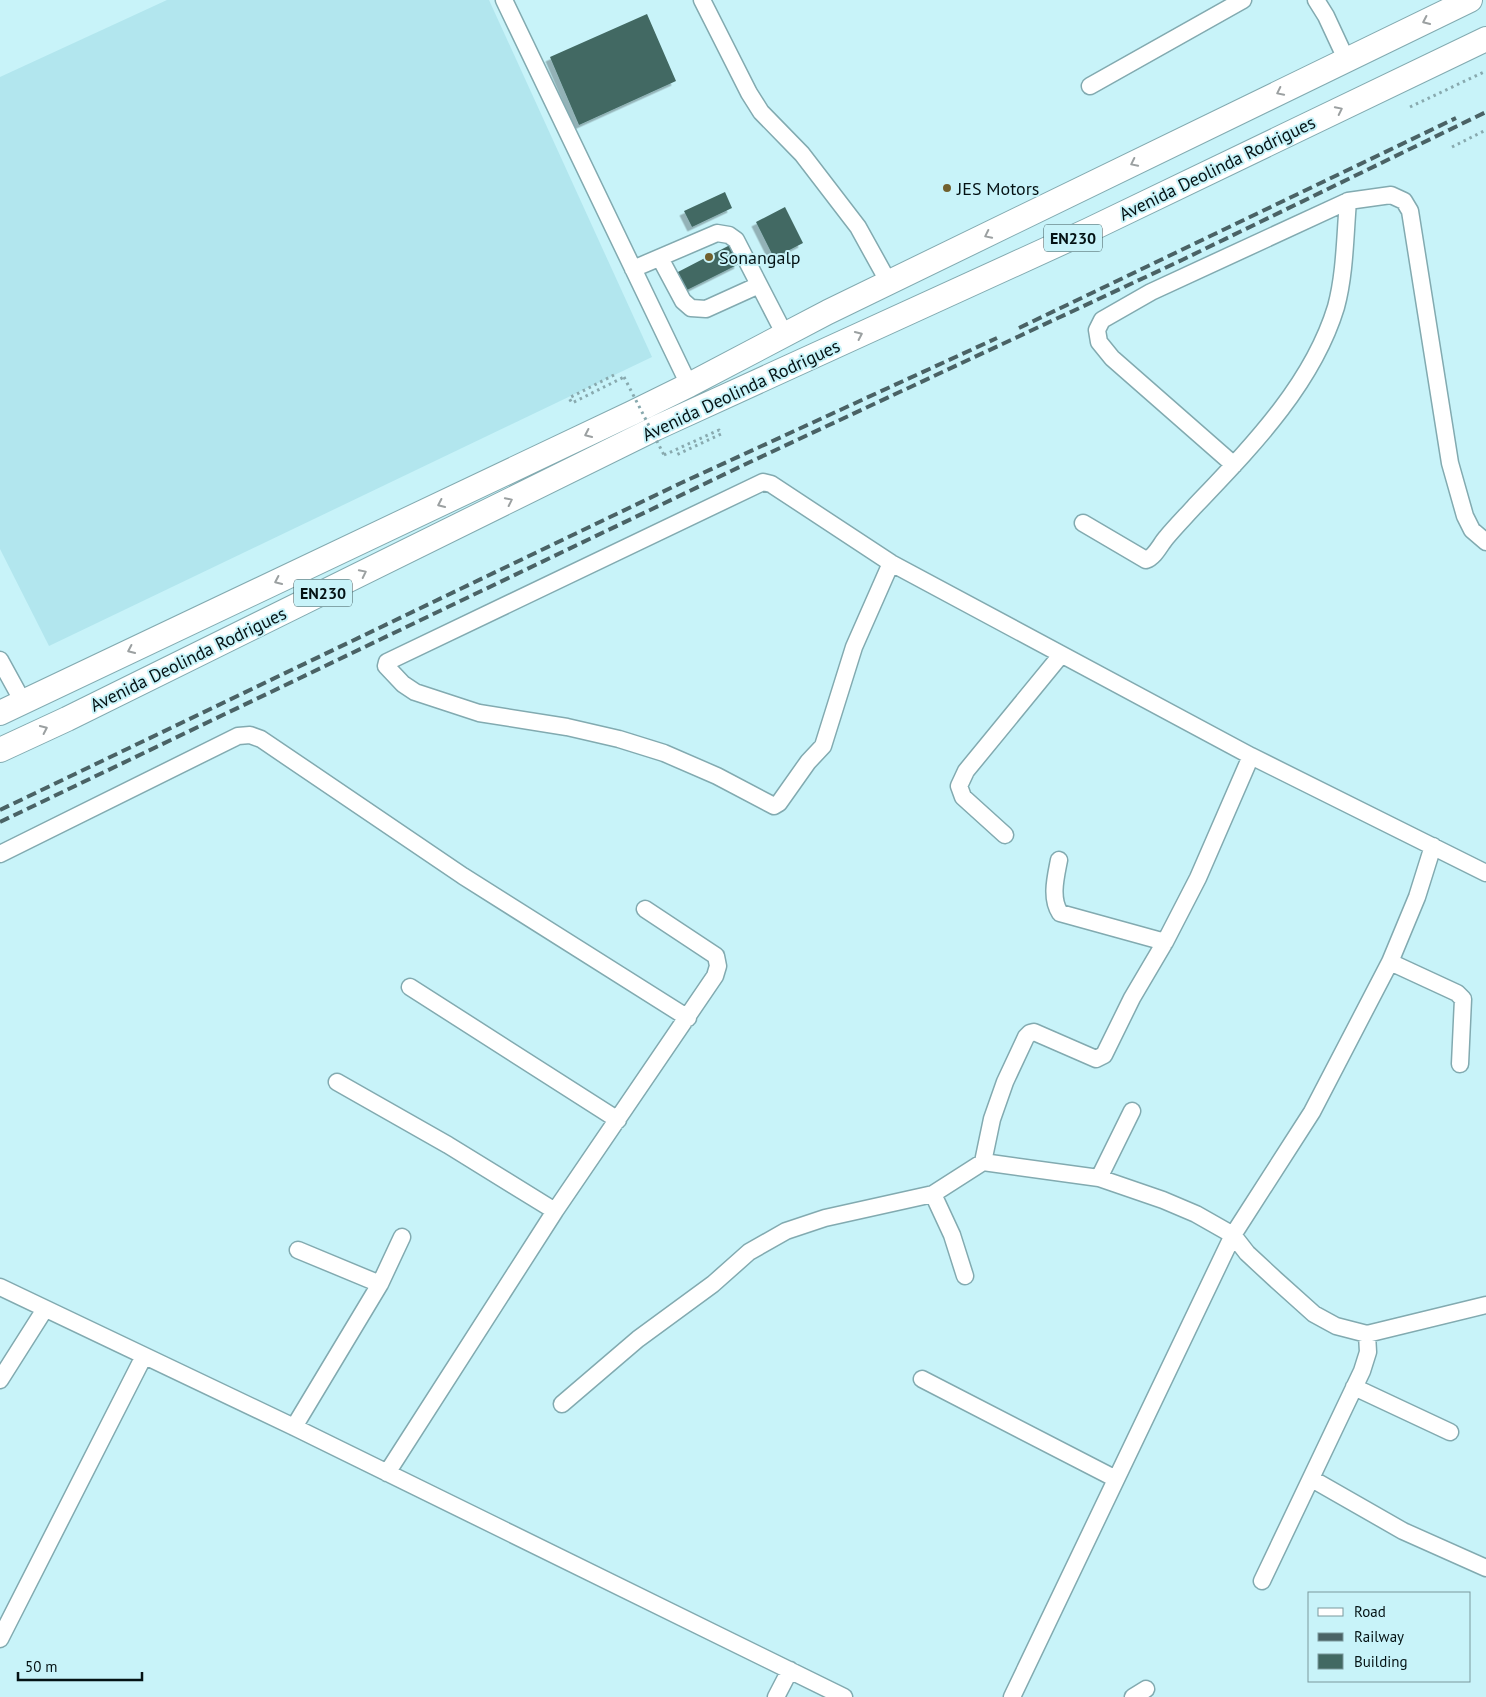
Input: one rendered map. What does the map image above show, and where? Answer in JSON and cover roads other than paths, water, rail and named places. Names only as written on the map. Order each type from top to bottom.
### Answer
[{"type":"highway","name":"Avenida Deolinda Rodrigues","points":[[0,712],[689,385],[828,312],[1470,0]]},
{"type":"highway","name":"Avenida Deolinda Rodrigues","points":[[0,750],[656,428],[1087,231],[1486,39]]},
{"type":"street","points":[[504,0],[689,385]]},
{"type":"street","points":[[702,0],[748,93],[761,112],[802,154],[858,227],[889,283]]},
{"type":"street","points":[[1090,86],[1243,0]]},
{"type":"street","points":[[1316,0],[1326,16],[1346,59]]},
{"type":"street","points":[[1234,465],[1112,358],[1099,342],[1096,330],[1102,320],[1151,292],[1348,201],[1391,195],[1404,200],[1410,211],[1450,462],[1465,516],[1472,530],[1486,542]]},
{"type":"street","points":[[1083,523],[1146,560],[1151,558],[1166,538],[1263,433],[1301,381],[1323,342],[1336,306],[1343,266],[1348,201]]},
{"type":"street","points":[[633,269],[718,233],[729,235],[736,240],[785,334]]},
{"type":"street","points":[[660,258],[683,301],[692,308],[706,309],[759,285]]},
{"type":"street","points":[[891,563],[854,647],[823,746],[808,762],[779,803],[774,806],[717,776],[664,753],[619,739],[567,727],[479,713],[416,692],[403,684],[386,666],[387,662],[396,657],[763,482],[770,484],[891,563],[1061,655],[1250,756],[1486,873]]},
{"type":"street","points":[[1005,835],[963,797],[959,786],[966,771],[1061,655]]},
{"type":"street","points":[[0,660],[23,702]]},
{"type":"street","points":[[0,854],[238,736],[250,735],[261,739],[463,876],[688,1018]]},
{"type":"street","points":[[983,1162],[992,1119],[1005,1082],[1026,1037],[1030,1033],[1034,1032],[1089,1057],[1096,1059],[1104,1055],[1132,998],[1165,942],[1198,878],[1250,756]]},
{"type":"street","points":[[1012,1697],[1233,1234],[1312,1112],[1390,962],[1418,897],[1433,846]]},
{"type":"street","points":[[1059,860],[1055,880],[1055,898],[1056,906],[1060,913],[1165,942]]},
{"type":"street","points":[[387,1473],[556,1211],[715,976],[718,966],[716,956],[645,909]]},
{"type":"street","points":[[1390,962],[1457,993],[1463,999],[1460,1064]]},
{"type":"street","points":[[410,987],[618,1120]]},
{"type":"street","points":[[337,1082],[448,1145],[556,1211]]},
{"type":"street","points":[[1099,1178],[1132,1111]]},
{"type":"street","points":[[562,1404],[638,1339],[713,1284],[749,1252],[786,1231],[825,1218],[933,1194],[983,1162],[1099,1178],[1196,1214],[1233,1234],[1247,1253],[1314,1314],[1336,1326],[1367,1334],[1486,1305]]},
{"type":"street","points":[[933,1194],[952,1235],[965,1276]]},
{"type":"street","points":[[294,1427],[380,1284],[402,1237]]},
{"type":"street","points":[[298,1250],[380,1284]]},
{"type":"street","points":[[0,1287],[294,1427],[844,1697]]},
{"type":"street","points":[[0,1380],[45,1309]]},
{"type":"street","points":[[1262,1581],[1362,1371],[1368,1352],[1367,1334]]},
{"type":"street","points":[[0,1639],[144,1356]]},
{"type":"street","points":[[922,1379],[1116,1479]]},
{"type":"street","points":[[1354,1386],[1450,1432]]},
{"type":"street","points":[[1312,1479],[1403,1531],[1486,1568]]},
{"type":"street","points":[[776,1697],[790,1670]]},
{"type":"railway","points":[[0,822],[750,462],[1182,260],[1486,112]]},
{"type":"railway","points":[[1019,328],[1456,118]]},
{"type":"railway","points":[[0,810],[681,483],[997,338]]},
{"type":"place","name":"JES Motors","points":[[947,188]]},
{"type":"place","name":"Sonangalp","points":[[709,257]]}]
